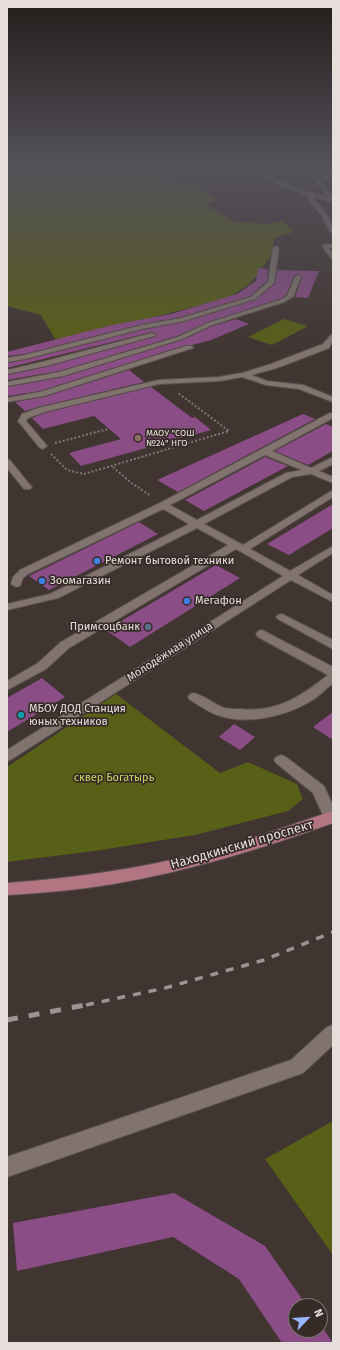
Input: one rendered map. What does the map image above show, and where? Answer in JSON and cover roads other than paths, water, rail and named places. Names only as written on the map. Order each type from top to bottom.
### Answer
[{"type":"main road","name":"Находкинский проспект","points":[[7,889],[52,886],[128,876],[186,863],[268,840],[332,818]]},
{"type":"street","points":[[333,246],[325,246],[333,257]]},
{"type":"street","points":[[7,360],[25,357],[142,327],[182,320],[253,298],[271,282],[276,248]]},
{"type":"street","points":[[7,384],[60,374],[180,338],[210,324],[282,301],[290,297],[298,277]]},
{"type":"street","points":[[7,372],[45,365],[122,341],[152,335]]},
{"type":"street","points":[[43,446],[22,421],[25,416],[41,410],[163,382],[219,379],[243,375],[274,366],[326,346],[333,336]]},
{"type":"street","points":[[7,400],[41,394],[189,348]]},
{"type":"street","points":[[243,375],[266,383],[300,388],[333,400]]},
{"type":"street","points":[[16,584],[18,577],[24,572],[163,505],[333,415]]},
{"type":"street","points":[[264,451],[333,480]]},
{"type":"street","points":[[7,607],[54,596],[289,475],[312,471],[333,460]]},
{"type":"street","points":[[7,462],[27,487]]},
{"type":"street","points":[[7,686],[42,666],[65,645],[333,493]]},
{"type":"street","points":[[163,505],[238,548],[331,596]]},
{"type":"street","name":"Молодёжная улица","points":[[7,756],[333,549]]},
{"type":"street","points":[[282,617],[333,645]]},
{"type":"street","points":[[262,634],[333,672]]},
{"type":"street","points":[[194,697],[222,712],[252,715],[274,711],[293,705],[308,697],[333,677]]},
{"type":"street","points":[[281,760],[319,790],[332,818]]},
{"type":"street","points":[[7,1167],[297,1067],[333,1033]]},
{"type":"railway","points":[[86,1005],[165,988],[264,960],[333,932]]},
{"type":"railway","points":[[7,1020],[90,1004]]},
{"type":"place","name":"МАОУ \"СОШ №24\" НГО","points":[[138,438]]},
{"type":"place","name":"Ремонт бытовой техники","points":[[97,561]]},
{"type":"place","name":"Зоомагазин","points":[[42,581]]},
{"type":"place","name":"Мегафон","points":[[187,601]]},
{"type":"place","name":"Примсоцбанк","points":[[148,627]]},
{"type":"place","name":"МБОУ ДОД Станция юных техников","points":[[21,715]]},
{"type":"park label","name":"сквер Богатырь","points":[[114,778]]}]
